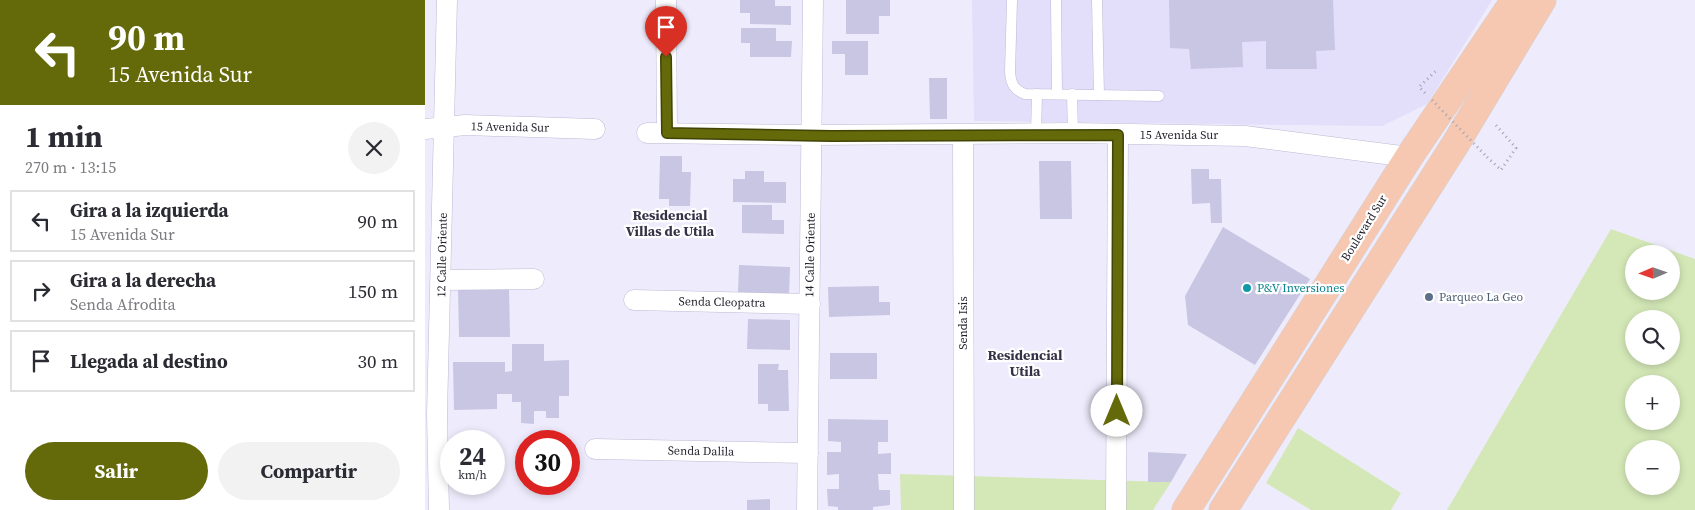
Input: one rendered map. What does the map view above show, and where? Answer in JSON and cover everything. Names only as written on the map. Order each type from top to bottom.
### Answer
[{"type":"highway","name":"Boulevard Sur","points":[[1186,510],[1409,157],[1515,0]]},
{"type":"highway","points":[[1223,510],[1478,105],[1541,0]]},
{"type":"street","name":"12 Calle Oriente","points":[[439,510],[437,414],[442,280],[434,127],[447,0]]},
{"type":"street","points":[[665,0],[667,133]]},
{"type":"street","name":"14 Calle Oriente","points":[[807,510],[813,0]]},
{"type":"street","name":"15 Avenida Sur","points":[[434,127],[595,129]]},
{"type":"street","name":"15 Avenida Sur","points":[[647,133],[1245,136],[1409,157]]},
{"type":"street","points":[[1116,510],[1118,135]]},
{"type":"street","name":"Senda Isis","points":[[963,136],[964,510]]},
{"type":"street","points":[[442,280],[534,279]]},
{"type":"street","name":"Senda Cleopatra","points":[[634,300],[810,304]]},
{"type":"street","name":"Senda Dalila","points":[[595,449],[808,453]]},
{"type":"lane","points":[[1012,0],[1010,7],[1011,82],[1017,91],[1025,94],[1159,96]]},
{"type":"lane","points":[[1056,0],[1057,94]]},
{"type":"lane","points":[[1097,0],[1099,95]]},
{"type":"lane","points":[[1036,134],[1037,94]]},
{"type":"lane","points":[[1073,94],[1073,134]]},
{"type":"path","points":[[1432,100],[1501,170],[1516,148],[1478,105]]},
{"type":"shaded area","points":[[972,0],[1492,0],[1427,104],[1382,126],[974,121]]},
{"type":"green space","points":[[1611,229],[1656,245],[1625,245],[1625,300],[1680,300],[1680,254],[1695,259],[1695,510],[1447,510]]},
{"type":"green space","points":[[1298,428],[1401,493],[1391,510],[1311,510],[1266,483]]},
{"type":"green space","points":[[900,474],[1171,482],[1153,510],[901,510]]},
{"type":"building","points":[[740,0],[775,0],[775,6],[791,6],[791,25],[750,24],[750,13],[740,13]]},
{"type":"building","points":[[846,0],[890,0],[890,16],[879,16],[879,34],[846,34]]},
{"type":"building","points":[[1169,0],[1333,0],[1335,50],[1316,51],[1317,69],[1266,69],[1266,41],[1242,42],[1243,67],[1191,69],[1189,49],[1170,48]]},
{"type":"building","points":[[741,28],[776,28],[776,41],[792,41],[791,57],[750,57],[750,43],[741,43]]},
{"type":"building","points":[[832,41],[868,41],[868,75],[845,75],[845,54],[832,54]]},
{"type":"building","points":[[929,78],[947,78],[947,119],[930,119]]},
{"type":"building","points":[[660,156],[682,156],[682,172],[691,172],[690,206],[669,206],[669,199],[659,199]]},
{"type":"building","points":[[1039,161],[1071,161],[1072,219],[1040,219]]},
{"type":"building","points":[[1191,169],[1209,169],[1209,179],[1221,179],[1222,223],[1211,223],[1210,203],[1192,204]]},
{"type":"building","points":[[745,171],[764,171],[764,182],[786,182],[786,203],[733,202],[733,179],[745,179]]},
{"type":"building","points":[[742,205],[772,205],[772,220],[784,220],[784,234],[742,233]]},
{"type":"building","name":"P&V Inversiones","points":[[1223,227],[1310,279],[1255,365],[1188,325],[1185,296]]},
{"type":"building","points":[[739,265],[790,267],[789,296],[738,293]]},
{"type":"building","points":[[879,286],[879,302],[890,302],[890,315],[829,317],[828,287]]},
{"type":"building","points":[[509,288],[510,337],[459,337],[458,289]]},
{"type":"building","points":[[748,319],[790,320],[790,350],[747,349]]},
{"type":"building","points":[[512,344],[544,344],[544,361],[569,360],[569,396],[559,396],[559,418],[546,418],[546,411],[534,411],[534,424],[521,423],[521,402],[512,402],[512,394],[497,394],[497,409],[454,410],[453,362],[505,362],[505,372],[512,371]]},
{"type":"building","points":[[830,353],[877,353],[877,379],[830,379]]},
{"type":"building","points":[[758,364],[779,364],[778,370],[788,370],[789,411],[768,411],[768,404],[758,404]]},
{"type":"building","points":[[828,419],[888,420],[888,442],[878,442],[878,454],[891,453],[891,474],[878,474],[879,490],[890,490],[890,505],[873,507],[873,510],[838,510],[838,507],[828,506],[827,489],[839,489],[839,474],[827,475],[827,452],[841,452],[841,442],[828,441]]},
{"type":"building","points":[[1148,452],[1187,454],[1171,482],[1148,482]]},
{"type":"building","points":[[770,499],[770,510],[747,510],[747,500]]},
{"type":"place","name":"P&V Inversiones","points":[[1247,288]]},
{"type":"place","name":"Parqueo La Geo","points":[[1429,297]]},
{"type":"district","name":"Residencial Villas de Utila","points":[[670,224]]},
{"type":"district","name":"Residencial Utila","points":[[1025,364]]},
{"type":"route","points":[[666,57],[667,133],[831,136],[1118,135],[1117,411]]}]
